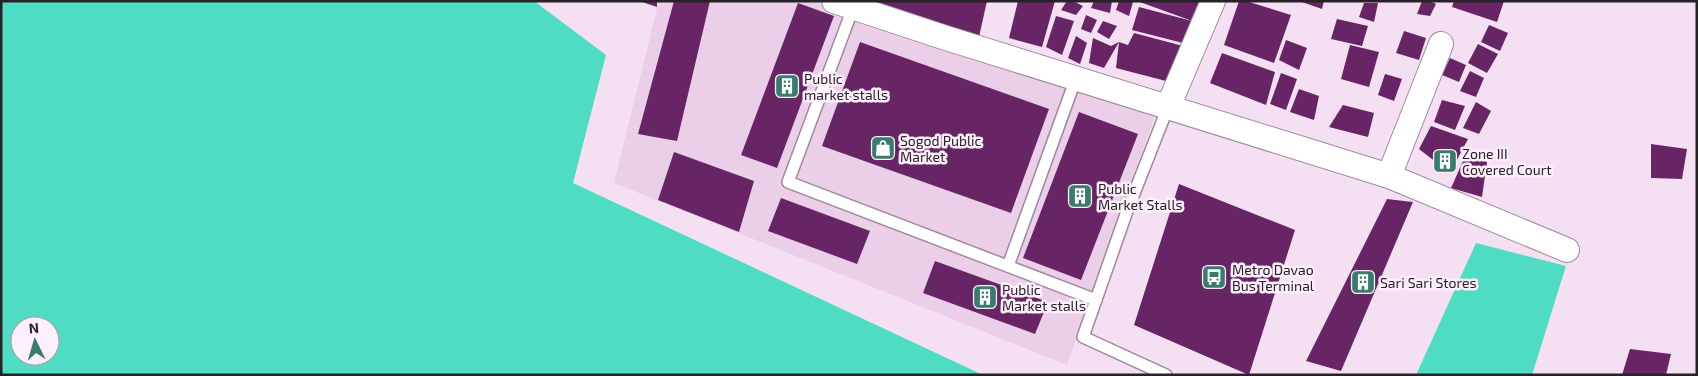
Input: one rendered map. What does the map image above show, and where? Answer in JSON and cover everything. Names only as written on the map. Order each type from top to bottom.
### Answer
[{"type":"street","points":[[1168,107],[1213,1]]},
{"type":"street","points":[[843,4],[1389,176],[1567,250]]},
{"type":"street","points":[[1389,176],[1441,44]]},
{"type":"lane","points":[[843,4],[788,182],[1096,300]]},
{"type":"lane","points":[[1008,266],[1076,78]]},
{"type":"lane","points":[[1166,375],[1083,337],[1126,214],[1168,107]]},
{"type":"shaded area","points":[[1,1],[534,1],[606,55],[573,183],[983,375],[1,375]]},
{"type":"shaded area","name":"Sogod Public Market","points":[[659,1],[811,1],[1156,113],[1067,365],[614,183]]},
{"type":"shaded area","points":[[1476,243],[1566,266],[1532,375],[1416,375]]},
{"type":"building","points":[[657,1],[657,7],[642,2]]},
{"type":"building","points":[[674,1],[710,1],[677,141],[638,134]]},
{"type":"building","points":[[879,1],[987,1],[979,37],[878,4]]},
{"type":"building","points":[[1018,1],[1055,1],[1042,47],[1009,38]]},
{"type":"building","points":[[1067,1],[1073,1],[1083,6],[1076,15],[1061,10]]},
{"type":"building","points":[[1094,1],[1112,1],[1110,13],[1091,8]]},
{"type":"building","points":[[1119,1],[1133,2],[1129,16],[1116,10]]},
{"type":"building","points":[[1137,1],[1202,1],[1195,22]]},
{"type":"building","points":[[1239,1],[1246,1],[1291,15],[1274,63],[1224,45]]},
{"type":"building","points":[[1299,1],[1324,1],[1322,9]]},
{"type":"building","points":[[1422,1],[1430,1],[1436,4],[1430,16],[1417,14]]},
{"type":"building","points":[[1454,1],[1504,1],[1497,22],[1452,7]]},
{"type":"building","name":"Public market stalls","points":[[798,3],[834,16],[777,168],[741,155]]},
{"type":"building","points":[[1364,3],[1378,3],[1374,22],[1359,17]]},
{"type":"building","points":[[1139,7],[1192,21],[1183,43],[1132,30]]},
{"type":"building","points":[[1086,15],[1097,20],[1091,33],[1081,29]]},
{"type":"building","points":[[1056,16],[1074,21],[1062,55],[1046,47]]},
{"type":"building","points":[[1337,19],[1368,26],[1362,46],[1331,39]]},
{"type":"building","points":[[1103,21],[1117,26],[1109,39],[1097,32]]},
{"type":"building","points":[[1489,25],[1508,33],[1500,51],[1481,42]]},
{"type":"building","points":[[1404,31],[1426,38],[1419,60],[1396,53]]},
{"type":"building","points":[[1134,33],[1183,46],[1166,81],[1116,68],[1119,42],[1128,45]]},
{"type":"building","points":[[1076,36],[1087,43],[1080,64],[1068,58]]},
{"type":"building","points":[[1093,38],[1111,46],[1119,42],[1104,68],[1089,63]]},
{"type":"building","points":[[1286,40],[1307,48],[1299,70],[1279,60]]},
{"type":"building","points":[[860,42],[1049,109],[1011,213],[822,146]]},
{"type":"building","points":[[1478,44],[1498,54],[1487,73],[1468,63]]},
{"type":"building","points":[[1350,45],[1379,52],[1369,87],[1341,79]]},
{"type":"building","points":[[1222,53],[1275,72],[1266,105],[1210,83]]},
{"type":"building","points":[[1450,58],[1466,65],[1459,82],[1442,75]]},
{"type":"building","points":[[1470,71],[1484,78],[1476,97],[1460,91]]},
{"type":"building","points":[[1281,73],[1297,79],[1286,110],[1270,104]]},
{"type":"building","points":[[1385,74],[1402,79],[1394,101],[1378,95]]},
{"type":"building","points":[[1299,89],[1319,96],[1314,120],[1290,112]]},
{"type":"building","points":[[1442,100],[1465,106],[1455,130],[1434,122]]},
{"type":"building","points":[[1476,102],[1491,111],[1479,134],[1463,128]]},
{"type":"building","points":[[1343,105],[1374,113],[1368,137],[1329,127]]},
{"type":"building","name":"Public Market Stalls","points":[[1079,112],[1138,134],[1081,280],[1023,258]]},
{"type":"building","name":"Zone III Covered Court","points":[[1431,126],[1468,139],[1450,173],[1419,149]]},
{"type":"building","points":[[1651,144],[1687,149],[1682,179],[1651,178]]},
{"type":"building","points":[[674,152],[754,181],[739,232],[658,200]]},
{"type":"building","points":[[1467,152],[1487,162],[1482,197],[1451,188]]},
{"type":"building","name":"Metro Davao Bus Terminal","points":[[1179,184],[1295,230],[1249,375],[1134,325]]},
{"type":"building","points":[[781,198],[870,231],[857,264],[768,231]]},
{"type":"building","name":"Sari Sari Stores","points":[[1387,199],[1413,202],[1341,371],[1306,361]]},
{"type":"building","name":"Public Market stalls","points":[[935,261],[1048,302],[1035,334],[923,293]]},
{"type":"building","points":[[1630,349],[1671,354],[1666,375],[1622,375]]},
{"type":"place","name":"Public market stalls","points":[[787,86]]},
{"type":"place","name":"Sogod Public Market","points":[[883,148]]},
{"type":"place","name":"Zone III Covered Court","points":[[1445,161]]},
{"type":"place","name":"Public Market Stalls","points":[[1080,196]]},
{"type":"place","name":"Metro Davao Bus Terminal","points":[[1214,277]]},
{"type":"place","name":"Sari Sari Stores","points":[[1363,282]]},
{"type":"place","name":"Public Market stalls","points":[[985,297]]}]
